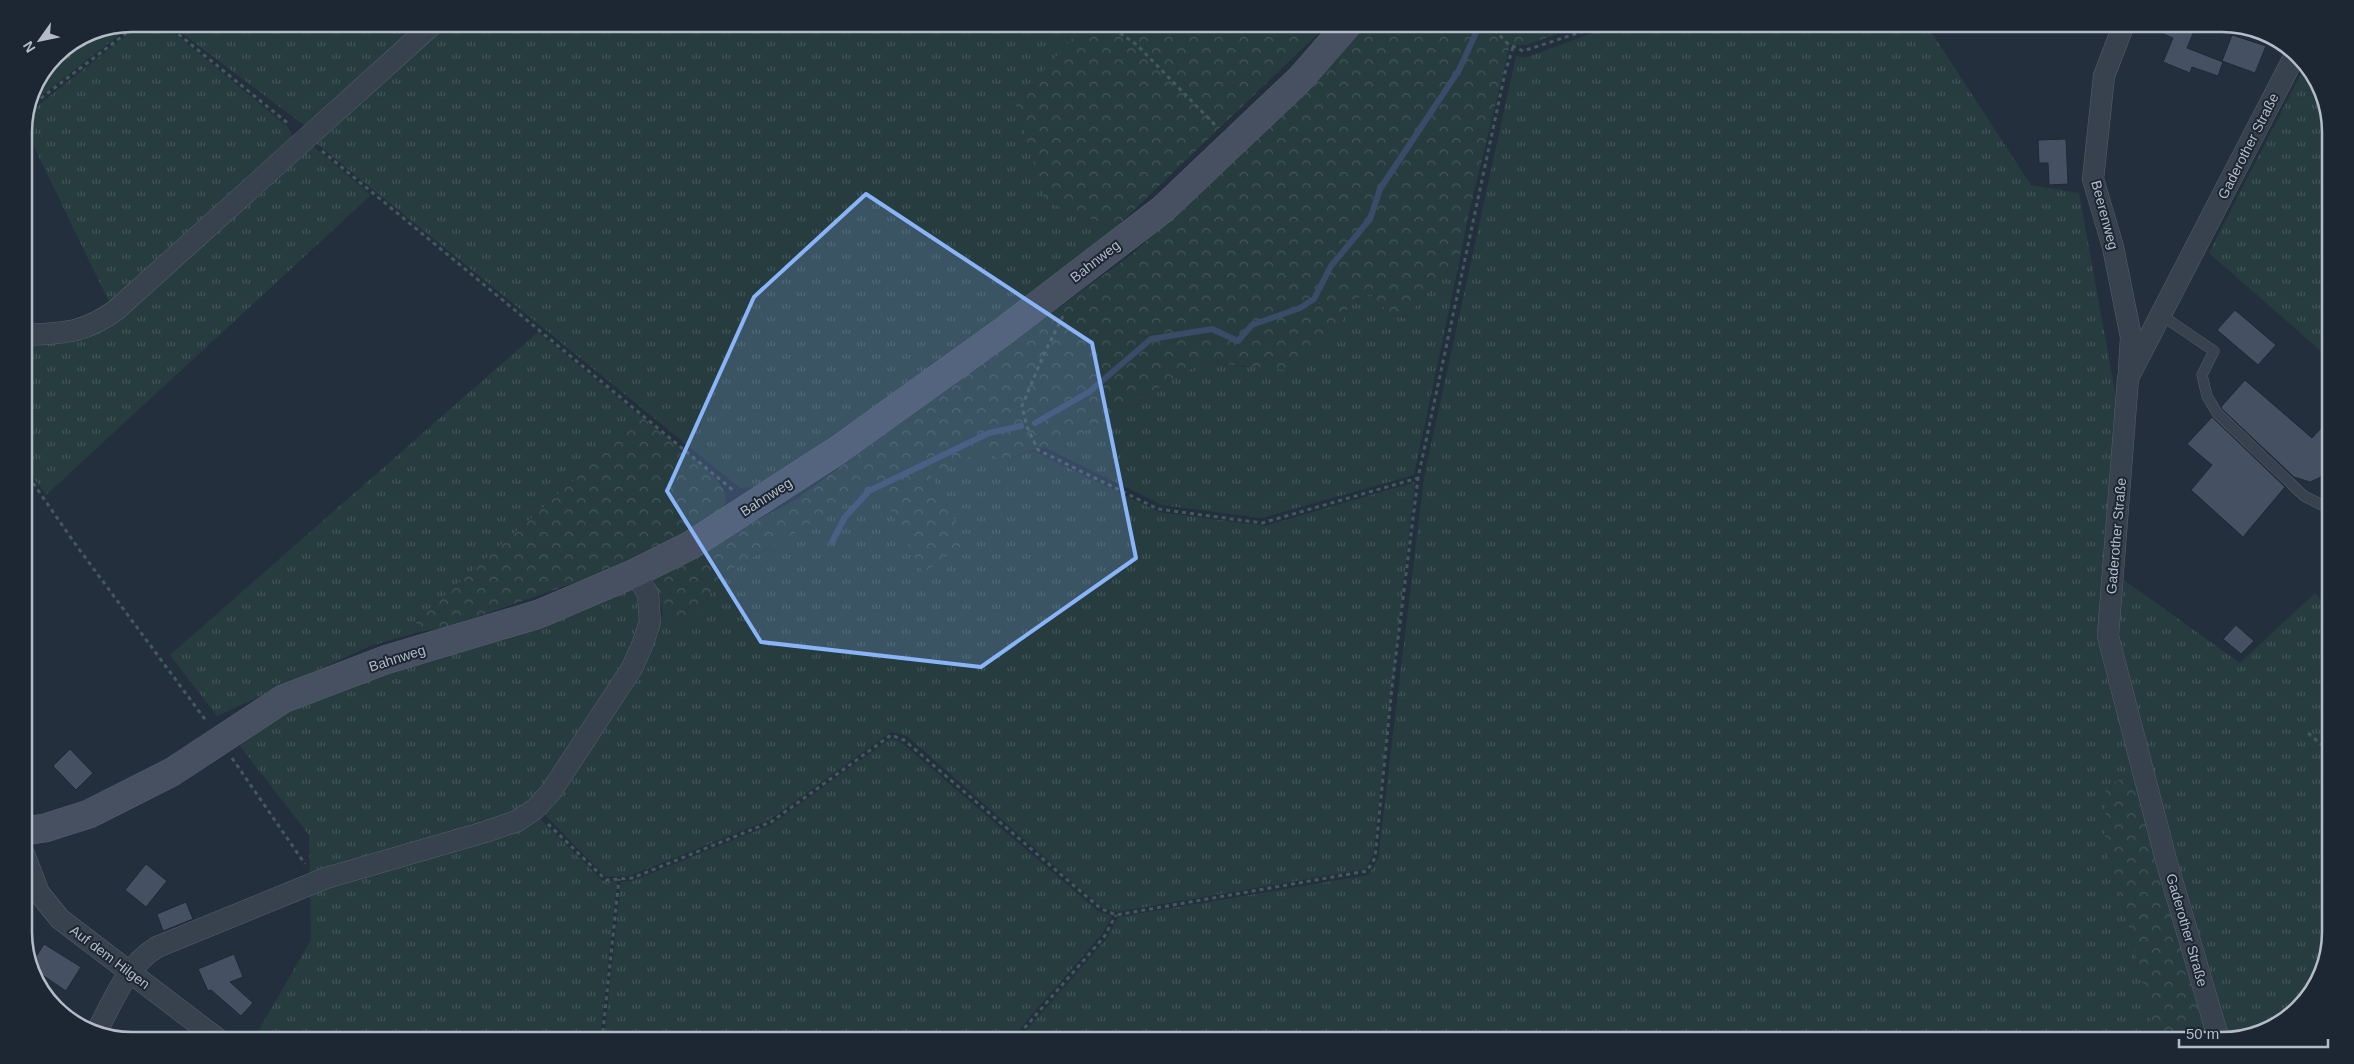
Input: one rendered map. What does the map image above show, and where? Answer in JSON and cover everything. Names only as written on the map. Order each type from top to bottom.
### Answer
[{"type":"main road","name":"Bahnweg","points":[[33,830],[45,828],[89,814],[172,772],[283,699],[385,660],[538,614],[634,573],[692,545],[838,450],[1005,330],[1163,209],[1300,78],[1341,32]]},
{"type":"street","points":[[33,334],[71,332],[90,326],[116,310],[424,32]]},
{"type":"street","name":"Beerenweg","points":[[2121,32],[2104,76],[2093,179],[2114,247],[2131,337],[2128,378]]},
{"type":"street","name":"Gaderother Straße","points":[[2217,1032],[2166,860],[2108,636],[2128,378],[2292,62]]},
{"type":"street","points":[[100,1026],[129,971],[144,955],[157,947],[317,881],[485,832],[517,821],[535,809],[550,793],[632,668],[643,643],[650,622],[648,594],[634,573]]},
{"type":"street","name":"Auf dem Hilgen","points":[[33,877],[39,893],[60,919],[209,1032]]},
{"type":"lane","points":[[2161,315],[2214,351],[2202,375],[2207,396],[2218,413],[2304,496],[2321,505]]},
{"type":"path","points":[[38,100],[127,32]]},
{"type":"path","points":[[176,32],[714,472],[751,506]]},
{"type":"path","points":[[1118,32],[1137,45],[1233,143]]},
{"type":"path","points":[[1497,32],[1506,43],[1523,51],[1581,32]]},
{"type":"path","points":[[535,809],[606,880],[632,878],[771,822],[891,735],[904,740],[1100,908],[1116,915],[1367,871],[1375,858],[1392,687],[1418,478],[1501,92],[1513,47]]},
{"type":"path","points":[[1061,287],[1063,318],[1044,354],[1022,406],[1027,427],[1038,450],[1158,509],[1262,523],[1418,478]]},
{"type":"path","points":[[33,483],[76,545],[220,739],[317,881]]},
{"type":"path","points":[[2308,733],[2322,745]]},
{"type":"path","points":[[603,1032],[619,879]]},
{"type":"path","points":[[1021,1032],[1104,937],[1116,915]]},
{"type":"highlighted area","points":[[866,194],[1092,343],[1136,558],[981,667],[761,642],[667,491],[754,297]]},
{"type":"green space","points":[[131,32],[173,32],[289,128],[294,140],[111,306],[33,145],[33,119],[36,107]]},
{"type":"green space","points":[[181,32],[414,32],[305,126]]},
{"type":"green space","points":[[431,32],[1075,32],[1077,33],[1046,202],[1115,228],[1020,304],[759,487],[740,488],[311,139]]},
{"type":"green space","points":[[1075,32],[1320,32],[1115,228],[1046,202],[1015,102],[1077,33]]},
{"type":"green space","points":[[1355,32],[1563,32],[1526,45],[1510,45],[1461,253],[1406,318],[1391,315],[1371,294],[1351,300],[1338,333],[1286,370],[1203,362],[1074,437],[1011,458],[998,459],[983,450],[931,476],[967,542],[923,573],[878,485],[725,573],[703,605],[681,624],[663,613],[653,577],[795,500],[1131,255],[1293,105]]},
{"type":"green space","points":[[1595,32],[1931,32],[2031,185],[2079,193],[2117,403],[2103,582],[2136,769],[2105,844],[2128,922],[2154,1032],[1025,1032],[1107,938],[1118,917],[1368,875],[1378,859],[1424,477],[1516,56],[1525,58]]},
{"type":"green space","points":[[122,33],[39,97],[46,82],[59,65],[65,65],[67,57],[88,43]]},
{"type":"green space","points":[[2302,73],[2316,100],[2321,126],[2321,351],[2209,253]]},
{"type":"green space","points":[[306,140],[371,195],[46,495],[33,478],[33,339],[78,336]]},
{"type":"green space","points":[[1461,253],[1414,475],[1261,518],[1162,505],[1044,447],[1074,437],[1203,362],[1248,367],[1338,333],[1351,300],[1371,294],[1391,315],[1406,318]]},
{"type":"green space","points":[[538,332],[643,418],[416,621],[418,632],[370,646],[217,716],[170,655]]},
{"type":"green space","points":[[643,418],[701,464],[720,484],[725,493],[725,503],[718,518],[605,572],[445,628],[418,632],[416,621]]},
{"type":"green space","points":[[983,450],[1011,458],[1034,451],[1159,512],[1265,526],[1415,482],[1373,855],[1366,869],[1116,912],[1101,907],[907,736],[891,732],[769,820],[629,876],[606,877],[542,812],[654,638],[663,613],[681,624],[703,605],[725,573],[878,485],[967,542],[930,476]]},
{"type":"green space","points":[[2124,580],[2240,663],[2315,593],[2322,600],[2322,932],[2320,951],[2308,982],[2287,1007],[2266,1021],[2241,1030],[2226,1032],[2181,880],[2124,671],[2118,618],[2119,583]]},
{"type":"green space","points":[[631,585],[643,596],[640,635],[553,781],[513,814],[310,876],[309,835],[240,746],[243,738],[303,702]]},
{"type":"green space","points":[[891,738],[902,743],[1098,911],[1112,916],[1102,934],[1017,1032],[605,1032],[621,882],[632,881],[771,825]]},
{"type":"green space","points":[[2136,769],[2211,1032],[2154,1032],[2128,922],[2105,844],[2106,788]]},
{"type":"green space","points":[[537,816],[603,881],[617,881],[601,1032],[258,1032],[311,940],[310,889]]},
{"type":"building","points":[[2159,32],[2194,32],[2187,48],[2223,62],[2218,76],[2192,67],[2190,73],[2163,62],[2173,38]]},
{"type":"building","points":[[2232,35],[2266,46],[2255,73],[2222,61]]},
{"type":"building","points":[[2066,139],[2068,184],[2049,185],[2048,163],[2039,163],[2038,140]]},
{"type":"building","points":[[2235,310],[2276,345],[2258,365],[2217,330]]},
{"type":"building","points":[[2245,380],[2312,438],[2321,428],[2321,475],[2310,482],[2294,477],[2221,407]]},
{"type":"building","points":[[2212,417],[2285,487],[2243,537],[2191,490],[2212,465],[2187,444]]},
{"type":"building","points":[[2236,625],[2254,641],[2241,654],[2223,639]]},
{"type":"building","points":[[70,749],[93,773],[76,790],[53,766]]},
{"type":"building","points":[[146,864],[167,881],[146,907],[125,890]]},
{"type":"building","points":[[186,902],[193,919],[163,931],[157,914]]},
{"type":"building","points":[[44,944],[81,967],[66,991],[43,975],[36,957]]},
{"type":"building","points":[[234,954],[243,977],[230,982],[253,1003],[241,1016],[211,990],[208,991],[198,969]]},
{"type":"waterway","points":[[1035,423],[1089,392],[1151,339],[1212,329],[1238,341],[1252,325],[1300,308],[1314,299],[1331,266],[1370,219],[1380,189],[1459,70],[1476,32]]},
{"type":"waterway","points":[[832,542],[845,517],[869,491],[989,433],[1021,426]]}]
